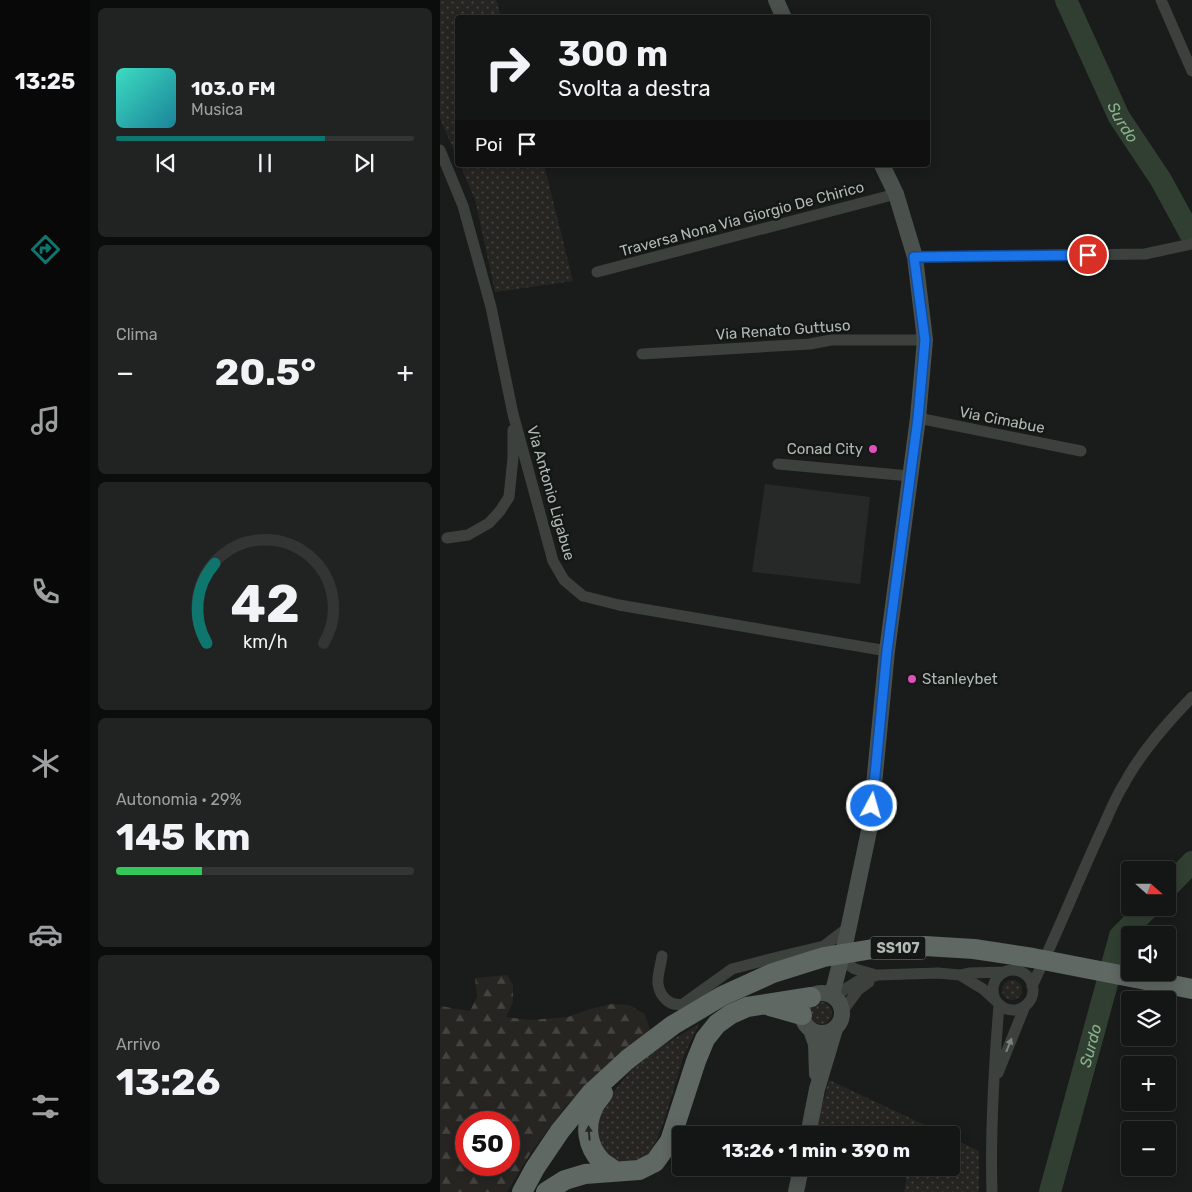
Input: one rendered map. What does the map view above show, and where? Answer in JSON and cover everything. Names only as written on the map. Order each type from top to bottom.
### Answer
[{"type":"highway","name":"SS107","points":[[522,1192],[535,1168],[560,1131],[591,1093],[628,1059],[682,1020],[722,996],[773,973],[824,957],[879,948],[925,946],[974,949],[1033,958],[1192,989]]},
{"type":"highway","points":[[546,1192],[565,1180],[585,1174],[639,1170],[654,1162],[670,1141],[696,1061],[705,1040],[717,1024],[731,1014],[747,1006],[828,999]]},
{"type":"highway","points":[[760,1004],[807,1022]]},
{"type":"highway","points":[[615,1171],[603,1162],[592,1148],[588,1137],[588,1122],[594,1106],[628,1059]]},
{"type":"main road","points":[[776,0],[783,15]]},
{"type":"main road","points":[[828,999],[842,960],[870,826],[887,651],[918,418],[925,340],[914,257],[896,194],[883,167]]},
{"type":"main road","points":[[807,1022],[817,1032],[823,1033],[835,1028],[842,1018],[828,999],[827,976],[848,934]]},
{"type":"main road","points":[[818,1089],[816,1044],[807,1022],[804,1004],[828,999]]},
{"type":"main road","points":[[810,1126],[835,1028]]},
{"type":"main road","points":[[796,1192],[799,1176]]},
{"type":"street","points":[[1161,0],[1192,71]]},
{"type":"street","name":"Via Antonio Ligabue","points":[[440,150],[463,206],[490,307],[513,414],[553,560],[564,580],[584,596],[619,605],[887,651]]},
{"type":"street","name":"Traversa Nona Via Giorgio De Chirico","points":[[597,272],[896,194]]},
{"type":"street","points":[[914,257],[1145,254],[1192,244]]},
{"type":"street","name":"Via Renato Guttuso","points":[[642,354],[810,344],[831,340],[925,340]]},
{"type":"street","points":[[447,538],[468,536],[489,523],[500,511],[508,497],[513,458],[513,414]]},
{"type":"street","name":"Via Cimabue","points":[[918,418],[1081,451]]},
{"type":"street","points":[[778,464],[910,476]]},
{"type":"street","points":[[1032,986],[1084,867],[1124,784],[1150,745],[1192,697]]},
{"type":"street","points":[[1022,972],[1061,923]]},
{"type":"street","points":[[662,956],[658,982],[660,990],[666,1001],[677,1005],[683,1004],[732,968],[824,946],[848,934]]},
{"type":"street","points":[[842,960],[855,969],[878,975],[938,973],[960,975],[1016,970],[1027,976],[1033,992],[1025,1006],[994,1084]]},
{"type":"street","points":[[992,1192],[991,1169],[997,1003],[993,994],[993,988],[995,981],[1005,972]]},
{"type":"street","points":[[828,999],[858,990],[878,975]]},
{"type":"street","points":[[960,975],[983,989],[1005,1009],[1018,1010],[1025,1006]]},
{"type":"shaded area","points":[[765,484],[870,497],[860,584],[752,572]]},
{"type":"green space","points":[[440,0],[496,0],[500,15],[455,15],[455,154],[440,118]]},
{"type":"green space","points":[[461,167],[544,167],[573,281],[495,292],[475,199]]},
{"type":"green space","points":[[507,975],[513,985],[513,1002],[506,1017],[530,1020],[568,1017],[612,1004],[629,1005],[645,1014],[650,1030],[605,1067],[565,1107],[520,1171],[520,1111],[455,1111],[455,1176],[517,1176],[507,1192],[440,1192],[440,1006],[470,1011],[477,997],[475,978]]},
{"type":"green space","points":[[1012,980],[1019,983],[1022,990],[1019,997],[1012,1000],[1005,997],[1002,990],[1005,983]]},
{"type":"green space","points":[[817,1002],[825,1002],[832,1009],[832,1017],[825,1024],[817,1024],[810,1017],[810,1009]]},
{"type":"green space","points":[[699,1024],[684,1055],[666,1115],[652,1152],[645,1160],[626,1165],[605,1156],[591,1127],[599,1110],[631,1070],[645,1056]]},
{"type":"green space","points":[[829,1080],[927,1126],[817,1126]]},
{"type":"green space","points":[[960,1142],[979,1151],[979,1192],[904,1192],[907,1176],[960,1176]]},
{"type":"waterway","name":"Surdo","points":[[1066,0],[1119,117],[1161,180],[1192,237]]},
{"type":"waterway","name":"Surdo","points":[[1176,879],[1192,862]]},
{"type":"waterway","name":"Surdo","points":[[1050,1192],[1120,936],[1140,916]]},
{"type":"place","name":"Conad City","points":[[873,449]]},
{"type":"place","name":"Stanleybet","points":[[912,679]]},
{"type":"route","points":[[872,806],[887,651],[918,418],[925,340],[914,257],[1088,255]]}]
